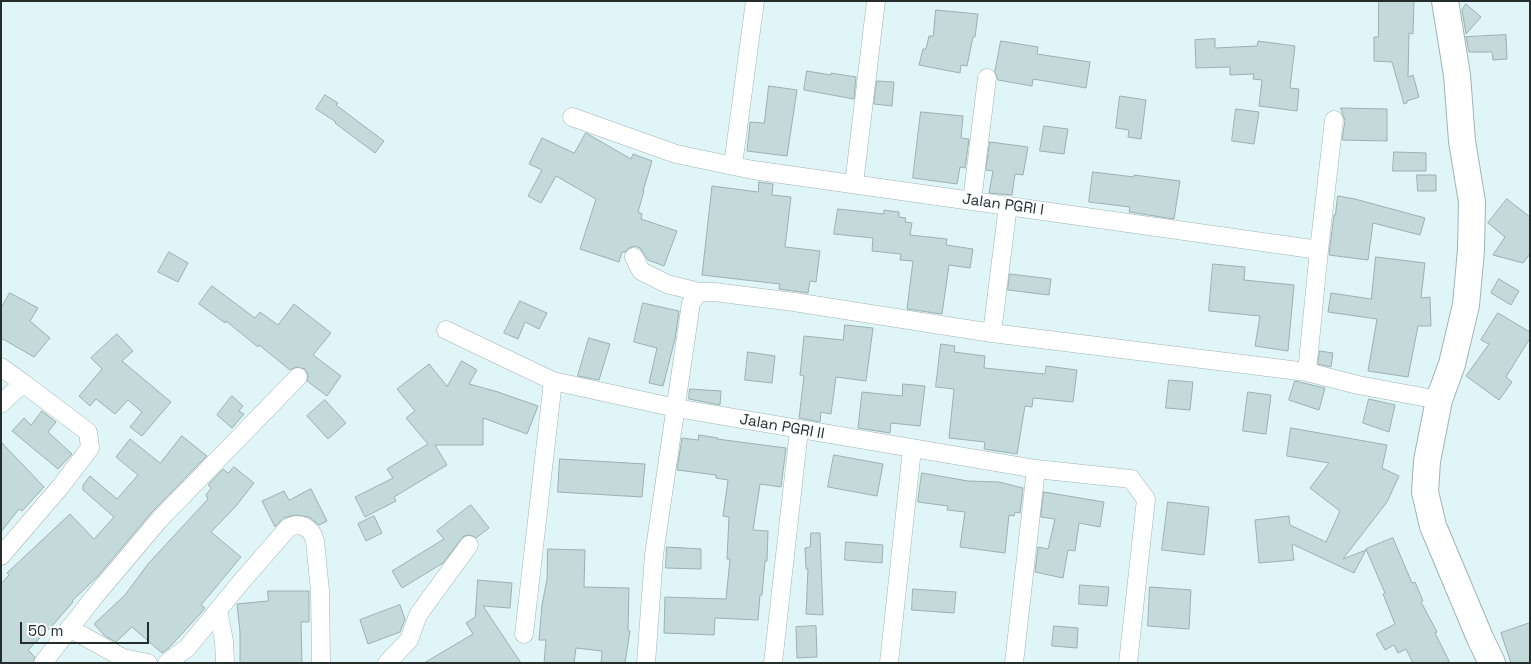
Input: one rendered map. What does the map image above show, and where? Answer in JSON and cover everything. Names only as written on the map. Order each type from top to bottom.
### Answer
[{"type":"street","points":[[733,165],[755,1]]},
{"type":"street","points":[[854,184],[876,1]]},
{"type":"street","points":[[1446,1],[1457,75],[1462,141],[1472,202],[1471,250],[1466,305],[1452,364],[1439,400],[1426,461],[1425,492],[1433,526],[1492,663]]},
{"type":"street","points":[[972,201],[987,78]]},
{"type":"street","name":"Jalan PGRI I","points":[[572,116],[676,154],[753,170],[1319,250]]},
{"type":"street","points":[[1307,372],[1334,120]]},
{"type":"street","points":[[992,333],[1008,205]]},
{"type":"street","points":[[634,257],[641,271],[667,284],[699,292],[714,292],[794,302],[992,333],[1307,372],[1358,385],[1439,400]]},
{"type":"street","points":[[646,663],[654,555],[691,303],[699,292]]},
{"type":"street","name":"Jalan PGRI II","points":[[446,330],[553,381],[676,408],[1036,469],[1131,479],[1146,500],[1128,663]]},
{"type":"street","points":[[1,367],[88,432],[90,448],[61,486],[1,556]]},
{"type":"street","points":[[43,663],[94,597],[159,520],[298,377]]},
{"type":"street","points":[[524,634],[553,381]]},
{"type":"street","points":[[1,404],[23,382]]},
{"type":"street","points":[[773,663],[799,430]]},
{"type":"street","points":[[889,663],[912,449]]},
{"type":"street","points":[[1014,663],[1036,469]]},
{"type":"street","points":[[166,663],[187,648],[292,525],[303,525],[314,535],[320,591],[321,663]]},
{"type":"street","points":[[387,663],[408,640],[418,615],[469,545]]},
{"type":"street","points":[[218,610],[224,641],[225,663]]},
{"type":"street","points":[[69,628],[123,658],[147,663]]},
{"type":"building","points":[[1379,1],[1414,1],[1413,34],[1409,33],[1408,77],[1413,75],[1419,97],[1404,104],[1392,62],[1374,61],[1374,37],[1378,37]]},
{"type":"building","points":[[1466,4],[1481,17],[1466,34],[1462,10]]},
{"type":"building","points":[[936,10],[978,14],[975,37],[973,37],[967,66],[961,65],[960,73],[919,65],[929,36],[933,36]]},
{"type":"building","points":[[1506,35],[1507,59],[1493,60],[1492,52],[1469,52],[1466,37]]},
{"type":"building","points":[[1215,39],[1215,48],[1257,46],[1258,41],[1295,46],[1290,88],[1299,89],[1297,111],[1259,106],[1262,80],[1253,79],[1254,74],[1230,75],[1230,67],[1196,68],[1195,40]]},
{"type":"building","points":[[1001,41],[1038,47],[1037,54],[1090,62],[1086,88],[1033,79],[1032,86],[998,80],[995,72]]},
{"type":"building","points":[[807,71],[856,77],[854,99],[804,90]]},
{"type":"building","points":[[877,81],[894,82],[892,106],[874,104]]},
{"type":"building","points":[[769,86],[797,90],[787,156],[747,151],[750,122],[764,123]]},
{"type":"building","points":[[325,95],[338,103],[336,105],[384,141],[375,153],[336,122],[316,109]]},
{"type":"building","points":[[1120,96],[1146,100],[1141,139],[1128,137],[1129,130],[1116,128]]},
{"type":"building","points":[[1341,108],[1387,109],[1387,141],[1342,140],[1345,121]]},
{"type":"building","points":[[1236,109],[1259,112],[1254,144],[1232,141]]},
{"type":"building","points":[[921,112],[963,116],[961,138],[969,139],[965,168],[960,167],[957,184],[913,178]]},
{"type":"building","points":[[1044,126],[1068,129],[1064,154],[1040,151]]},
{"type":"building","points":[[586,133],[631,159],[633,154],[652,161],[638,212],[642,214],[641,219],[677,231],[664,266],[648,260],[640,248],[635,246],[622,252],[619,262],[580,249],[596,199],[556,176],[541,203],[528,196],[542,170],[529,164],[542,138],[574,153]]},
{"type":"building","points":[[990,142],[1028,147],[1023,175],[1015,174],[1012,195],[989,193],[993,171],[986,170]]},
{"type":"building","points":[[1394,152],[1426,153],[1426,171],[1393,171]]},
{"type":"building","points":[[1093,172],[1180,181],[1174,219],[1129,212],[1130,207],[1089,202]]},
{"type":"building","points":[[1417,175],[1436,175],[1436,191],[1418,191]]},
{"type":"building","points":[[759,182],[773,184],[772,195],[791,197],[785,247],[820,251],[816,282],[810,281],[808,293],[779,289],[780,284],[702,275],[712,186],[758,192]]},
{"type":"building","points":[[1338,196],[1425,218],[1420,235],[1373,223],[1368,260],[1329,255]]},
{"type":"building","points":[[1507,199],[1530,217],[1530,254],[1523,263],[1493,255],[1505,237],[1488,223]]},
{"type":"building","points":[[838,209],[884,214],[884,210],[899,212],[899,217],[906,218],[905,222],[912,223],[910,235],[947,239],[946,245],[973,249],[970,268],[949,265],[942,314],[907,309],[913,261],[900,260],[901,254],[872,251],[873,238],[834,234]]},
{"type":"building","points":[[169,252],[188,263],[178,282],[158,272]]},
{"type":"building","points":[[1376,257],[1425,263],[1421,298],[1430,297],[1431,326],[1418,326],[1408,377],[1368,371],[1377,319],[1328,312],[1331,293],[1371,299]]},
{"type":"building","points":[[1213,264],[1245,267],[1244,280],[1294,285],[1288,351],[1255,346],[1260,316],[1209,311]]},
{"type":"building","points":[[1010,274],[1051,279],[1049,295],[1008,290]]},
{"type":"building","points":[[1499,279],[1519,291],[1511,305],[1491,293]]},
{"type":"building","points":[[212,286],[255,318],[260,312],[278,325],[294,304],[331,333],[313,355],[341,376],[327,396],[307,381],[308,375],[305,369],[296,367],[290,370],[226,321],[225,323],[199,304]]},
{"type":"building","points":[[10,293],[38,308],[30,321],[50,338],[34,357],[1,338],[1,308]]},
{"type":"building","points":[[520,301],[547,313],[539,329],[525,322],[518,339],[504,333]]},
{"type":"building","points":[[643,303],[679,311],[675,339],[663,386],[649,383],[657,348],[634,342]]},
{"type":"building","points":[[1498,313],[1530,332],[1530,338],[1506,377],[1512,382],[1499,400],[1466,376],[1489,344],[1481,340]]},
{"type":"building","points":[[845,325],[873,328],[866,381],[836,377],[831,414],[821,412],[820,422],[799,418],[804,376],[800,375],[804,336],[843,340]]},
{"type":"building","points":[[117,334],[133,351],[122,361],[171,402],[142,436],[130,427],[142,412],[128,400],[115,414],[96,399],[90,406],[79,396],[102,369],[91,358]]},
{"type":"building","points":[[589,338],[610,344],[599,380],[578,376]]},
{"type":"building","points":[[941,344],[955,346],[954,352],[985,356],[984,368],[1045,374],[1046,366],[1077,370],[1073,402],[1033,398],[1032,407],[1025,406],[1017,454],[984,449],[985,442],[949,438],[954,389],[936,387]]},
{"type":"building","points":[[1320,351],[1333,353],[1331,367],[1318,364]]},
{"type":"building","points":[[748,352],[775,356],[772,383],[745,380]]},
{"type":"building","points":[[462,361],[477,370],[469,384],[538,406],[527,434],[483,418],[483,445],[435,445],[447,465],[394,497],[396,501],[365,517],[355,497],[393,478],[387,469],[428,444],[406,418],[415,411],[397,389],[429,364],[447,386]]},
{"type":"building","points":[[1169,380],[1193,382],[1190,410],[1166,408]]},
{"type":"building","points":[[1295,381],[1325,388],[1319,410],[1289,400]]},
{"type":"building","points":[[903,384],[925,386],[920,426],[891,423],[890,433],[858,428],[862,392],[902,396]]},
{"type":"building","points":[[690,389],[721,391],[720,405],[689,399]]},
{"type":"building","points":[[1248,392],[1271,395],[1266,434],[1243,431]]},
{"type":"building","points":[[232,396],[243,406],[239,411],[244,414],[232,428],[217,415]]},
{"type":"building","points":[[1369,399],[1395,405],[1389,432],[1363,423]]},
{"type":"building","points":[[325,400],[346,423],[328,439],[307,416]]},
{"type":"building","points":[[42,411],[56,422],[48,432],[72,454],[58,469],[12,431],[24,418],[31,425]]},
{"type":"building","points":[[1291,428],[1387,445],[1382,468],[1399,476],[1387,502],[1343,559],[1366,550],[1354,573],[1292,544],[1294,560],[1259,563],[1255,520],[1289,516],[1290,525],[1326,542],[1340,511],[1310,488],[1329,463],[1287,456]]},
{"type":"building","points":[[699,435],[786,448],[781,487],[760,484],[753,530],[768,531],[767,561],[765,561],[758,620],[715,618],[714,635],[664,633],[665,597],[726,599],[730,559],[727,559],[729,517],[723,516],[728,480],[716,478],[716,475],[677,470],[682,438],[698,440]]},
{"type":"building","points":[[182,436],[207,456],[151,513],[98,576],[72,601],[52,626],[28,650],[35,657],[33,663],[1,663],[1,584],[9,575],[7,573],[70,514],[94,539],[114,517],[83,490],[83,485],[90,476],[117,499],[138,475],[116,457],[130,439],[160,463]]},
{"type":"building","points":[[1,442],[44,487],[22,511],[19,509],[1,532]]},
{"type":"building","points":[[834,455],[883,464],[877,496],[828,487]]},
{"type":"building","points":[[560,459],[645,464],[642,497],[558,492]]},
{"type":"building","points":[[234,467],[254,483],[236,506],[211,532],[241,557],[201,605],[205,608],[169,648],[162,653],[132,627],[116,642],[105,636],[94,624],[125,595],[148,564],[208,499],[206,495],[211,488],[208,485],[223,469],[228,473]]},
{"type":"building","points":[[922,473],[968,481],[999,482],[1023,488],[1020,513],[1015,512],[1014,516],[1009,515],[1005,553],[960,547],[965,512],[947,510],[948,506],[918,502]]},
{"type":"building","points":[[311,489],[327,521],[319,525],[309,517],[295,515],[283,518],[275,527],[262,501],[284,491],[289,500]]},
{"type":"building","points":[[1044,492],[1104,502],[1100,527],[1079,523],[1075,551],[1068,550],[1063,578],[1035,572],[1038,547],[1048,549],[1055,519],[1041,517]]},
{"type":"building","points":[[1168,502],[1209,507],[1204,555],[1162,550]]},
{"type":"building","points":[[471,505],[489,528],[476,538],[471,535],[464,536],[443,563],[402,588],[392,571],[444,539],[437,531]]},
{"type":"building","points":[[374,516],[382,533],[366,541],[358,524]]},
{"type":"building","points":[[811,533],[820,533],[823,615],[806,614],[808,569],[806,569],[805,548],[810,547]]},
{"type":"building","points":[[1393,538],[1412,583],[1415,582],[1423,601],[1421,602],[1437,632],[1435,633],[1450,663],[1413,663],[1406,649],[1398,653],[1394,645],[1385,650],[1376,634],[1395,624],[1383,594],[1385,593],[1366,549]]},
{"type":"building","points":[[846,542],[883,545],[882,563],[845,560]]},
{"type":"building","points":[[667,547],[701,549],[701,569],[666,568]]},
{"type":"building","points":[[548,549],[585,550],[584,587],[629,588],[628,630],[630,631],[625,663],[601,663],[602,651],[576,648],[574,663],[544,663],[546,640],[539,640],[542,605],[547,579]]},
{"type":"building","points":[[478,580],[512,583],[510,608],[483,606],[521,663],[424,663],[473,634],[466,623],[475,617]]},
{"type":"building","points":[[1080,585],[1109,587],[1107,606],[1079,604]]},
{"type":"building","points":[[1150,587],[1191,590],[1189,629],[1148,626]]},
{"type":"building","points":[[913,589],[956,592],[954,613],[912,610]]},
{"type":"building","points":[[268,591],[309,591],[309,622],[301,622],[302,663],[240,663],[240,632],[237,604],[268,601]]},
{"type":"building","points":[[400,605],[405,619],[400,632],[368,644],[360,620]]},
{"type":"building","points":[[1530,623],[1530,663],[1511,663],[1501,633]]},
{"type":"building","points":[[816,626],[817,657],[797,658],[796,627]]},
{"type":"building","points":[[1054,626],[1078,628],[1077,648],[1052,646]]}]
